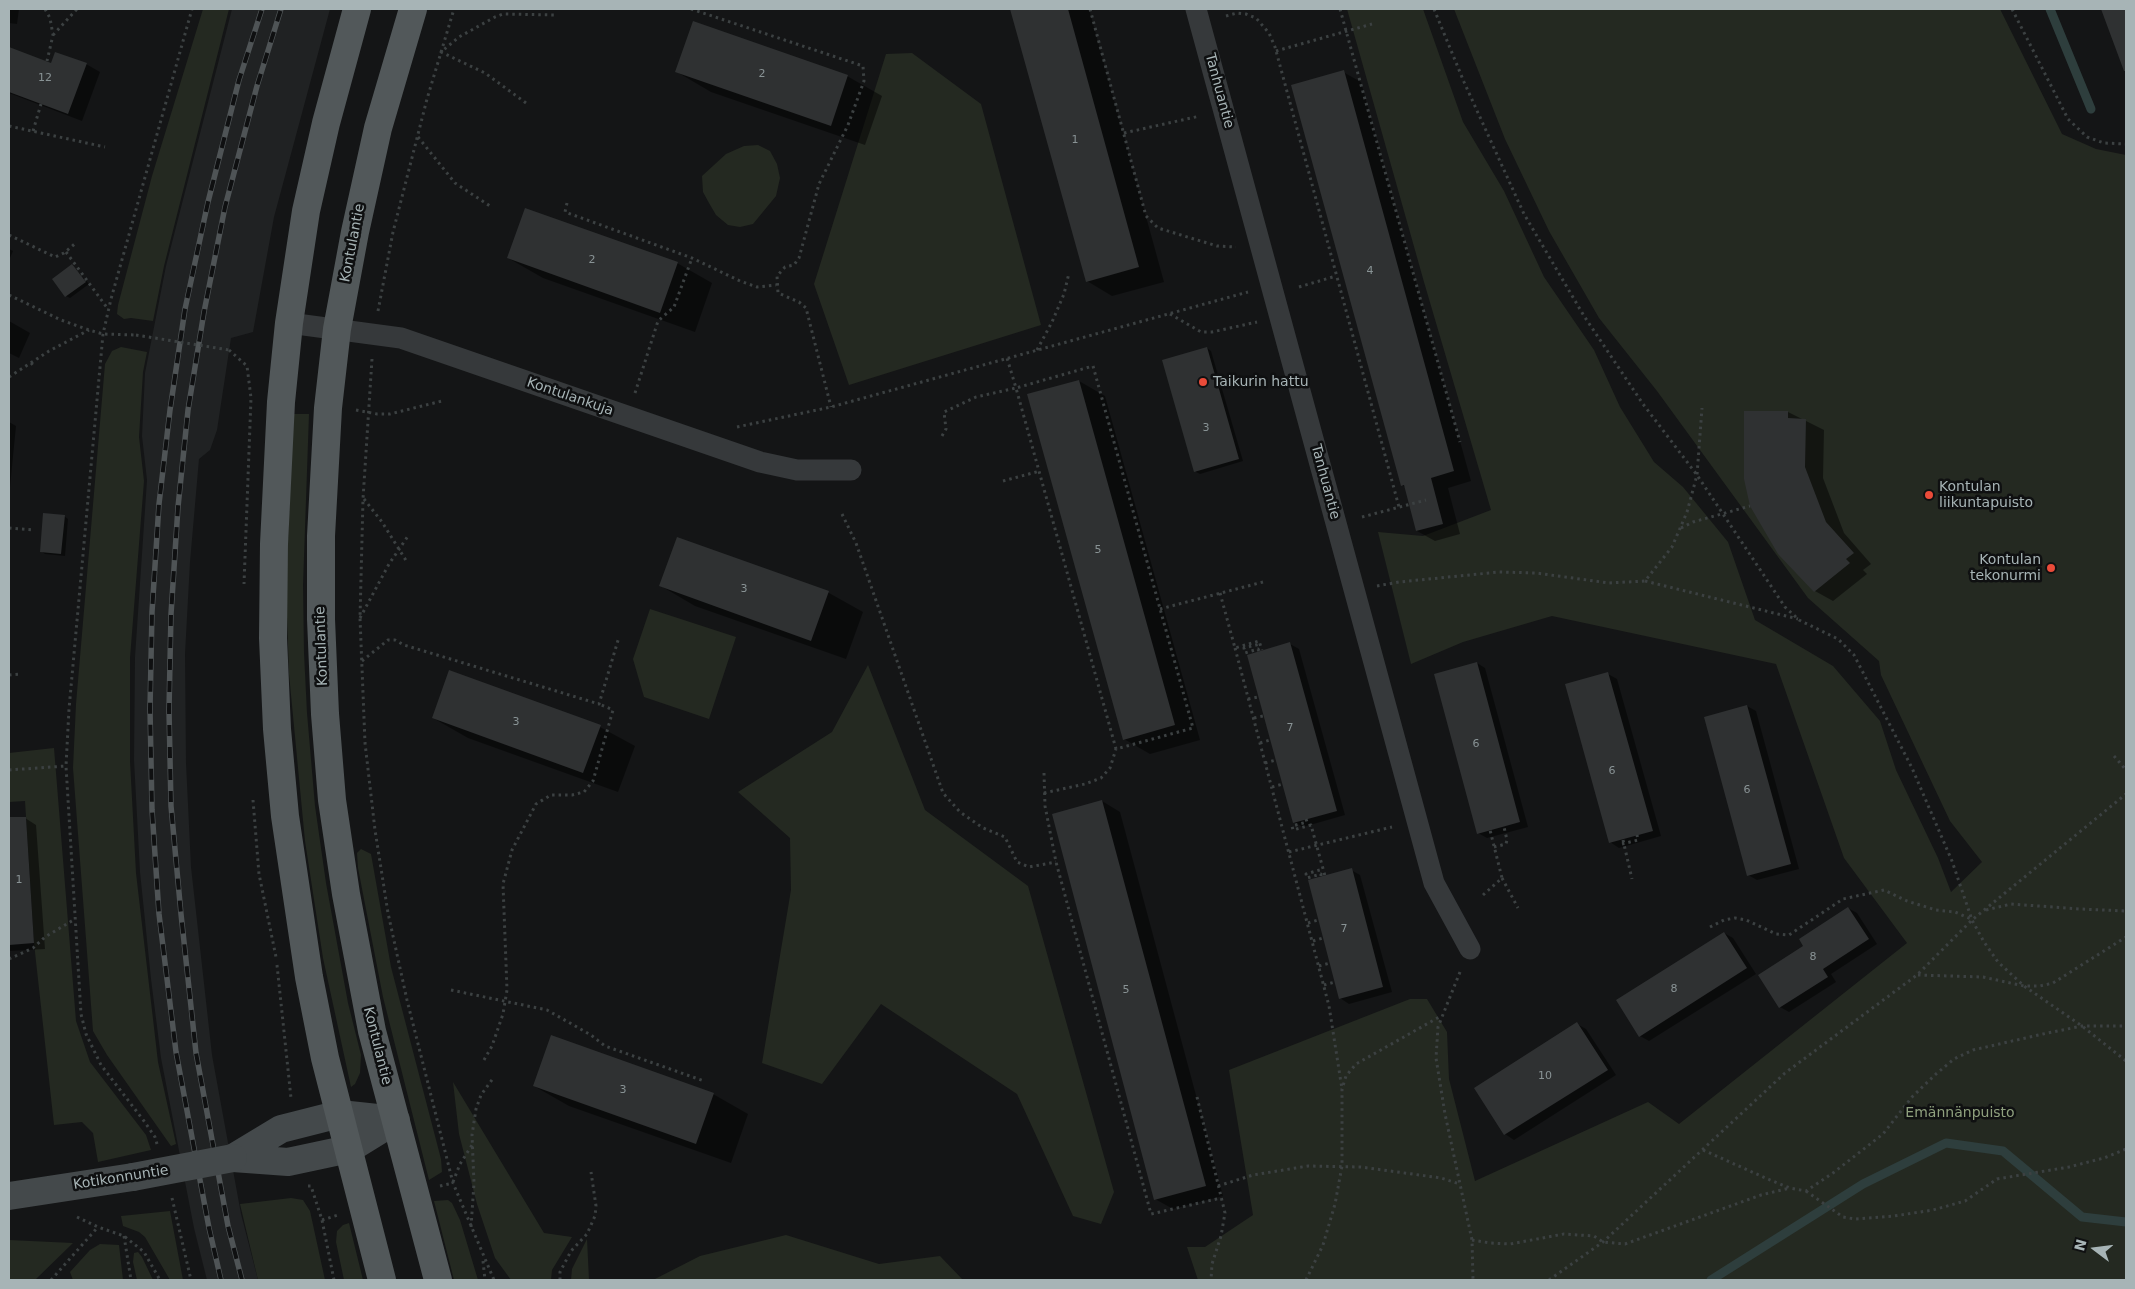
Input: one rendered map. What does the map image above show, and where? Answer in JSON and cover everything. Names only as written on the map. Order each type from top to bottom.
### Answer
[{"type":"main road","points":[[357,9],[326,123],[308,202],[289,323],[281,402],[274,544],[273,638],[285,816],[309,977],[325,1058],[382,1280]]},
{"type":"main road","name":"Kontulantie","points":[[413,9],[378,128],[355,232],[337,329],[328,408],[321,536],[321,619],[325,714],[332,800],[346,894],[372,1030],[438,1280]]},
{"type":"street","name":"Tanhuantie","points":[[1196,9],[1434,883],[1470,949]]},
{"type":"street","name":"Kontulankuja","points":[[289,323],[401,338],[760,462],[797,470],[851,470]]},
{"type":"street","name":"Kotikonnuntie","points":[[234,1158],[281,1129],[340,1114],[396,1120]]},
{"type":"street","name":"Kotikonnuntie","points":[[9,1196],[133,1177],[234,1158],[288,1162],[349,1148],[396,1120]]},
{"type":"path","points":[[45,9],[50,18],[53,35],[47,61]]},
{"type":"path","points":[[53,35],[77,9]]},
{"type":"path","points":[[158,1146],[155,1137],[144,1121],[101,1065],[86,1034],[81,1014],[66,766],[69,709],[103,334],[108,309],[192,9]]},
{"type":"path","points":[[379,306],[393,232],[454,9]]},
{"type":"path","points":[[691,9],[863,66],[864,81],[848,125],[819,184],[799,258],[794,265],[785,267],[777,276],[776,285],[778,293],[799,302],[806,308],[831,407]]},
{"type":"path","points":[[1090,9],[1146,216],[1158,228],[1194,240],[1217,246],[1237,246]]},
{"type":"path","points":[[1340,9],[1460,442]]},
{"type":"path","points":[[1434,9],[1464,82],[1524,214],[1584,316],[1644,404],[1697,475],[1785,607],[1799,620]]},
{"type":"path","points":[[2012,9],[2062,112],[2087,137],[2096,141],[2126,144]]},
{"type":"path","points":[[441,52],[459,37],[504,14],[556,15]]},
{"type":"path","points":[[1226,16],[1246,14],[1256,18],[1269,33],[1276,51],[1399,507]]},
{"type":"path","points":[[1276,51],[1372,24]]},
{"type":"path","points":[[441,52],[485,74],[526,103]]},
{"type":"path","points":[[32,131],[41,104]]},
{"type":"path","points":[[1124,133],[1200,116]]},
{"type":"path","points":[[9,126],[105,147]]},
{"type":"path","points":[[418,136],[455,183],[490,206]]},
{"type":"path","points":[[567,203],[565,212],[692,258],[740,281],[757,287],[776,285]]},
{"type":"path","points":[[9,235],[55,258],[66,252],[76,242]]},
{"type":"path","points":[[66,252],[108,309]]},
{"type":"path","points":[[633,398],[658,321],[674,307],[692,258]]},
{"type":"path","points":[[1037,350],[1064,294],[1069,273]]},
{"type":"path","points":[[1299,287],[1336,276]]},
{"type":"path","points":[[729,428],[831,407],[1249,292]]},
{"type":"path","points":[[9,295],[61,320],[103,334],[136,335],[230,350]]},
{"type":"path","points":[[1170,314],[1201,332],[1212,332],[1257,322]]},
{"type":"path","points":[[9,377],[49,351],[89,330]]},
{"type":"path","points":[[1007,358],[1116,749],[1110,768],[1101,778],[1086,784],[1044,793]]},
{"type":"path","points":[[31,362],[35,367]]},
{"type":"path","points":[[942,436],[946,429],[944,412],[976,397],[1016,388],[1093,366],[1193,728],[1116,749]]},
{"type":"path","points":[[371,372],[363,498],[360,618],[365,743],[375,830],[388,913],[407,1000],[453,1183],[494,1280]]},
{"type":"path","points":[[368,411],[377,414],[390,414],[442,401]]},
{"type":"path","points":[[1646,581],[1672,547],[1687,512],[1697,475],[1702,408]]},
{"type":"path","points":[[1003,481],[1040,471]]},
{"type":"path","points":[[363,498],[400,549],[407,562]]},
{"type":"path","points":[[1362,517],[1426,500]]},
{"type":"path","points":[[1680,528],[1693,522],[1750,506]]},
{"type":"path","points":[[842,514],[856,543],[944,793],[960,812],[983,828],[1005,837],[1018,862],[1029,867],[1056,862]]},
{"type":"path","points":[[9,528],[33,530]]},
{"type":"path","points":[[360,618],[389,564],[408,536]]},
{"type":"path","points":[[1354,590],[1399,582],[1500,572],[1536,573],[1609,583],[1646,581],[1799,620],[1838,639],[1854,655],[1912,768],[1952,861],[1972,920],[1998,962],[2024,986],[2082,1026],[2126,1061]]},
{"type":"path","points":[[1160,609],[1263,582]]},
{"type":"path","points":[[1220,593],[1324,985],[1342,1089],[1342,1166],[1335,1204],[1323,1245],[1306,1280]]},
{"type":"path","points":[[599,704],[619,637]]},
{"type":"path","points":[[362,661],[388,640],[395,640],[404,645],[599,704],[613,710],[593,781],[584,792],[572,795],[551,795],[536,804],[512,850],[503,884],[506,1000],[492,1046],[484,1060]]},
{"type":"path","points":[[1235,648],[1259,641],[1260,644]]},
{"type":"path","points":[[1260,644],[1261,651],[1258,649],[1245,652],[1244,648],[1260,644]]},
{"type":"path","points":[[9,674],[20,674]]},
{"type":"path","points":[[1248,699],[1258,697]]},
{"type":"path","points":[[1254,718],[1263,716]]},
{"type":"path","points":[[1260,742],[1270,740]]},
{"type":"path","points":[[2114,756],[2126,770]]},
{"type":"path","points":[[1265,762],[1276,760]]},
{"type":"path","points":[[9,770],[66,766]]},
{"type":"path","points":[[1044,773],[1045,806],[1056,862],[1152,1214],[1221,1198]]},
{"type":"path","points":[[1272,787],[1283,784]]},
{"type":"path","points":[[1549,1280],[1603,1242],[1785,1073],[1917,975],[1972,920],[2126,794]]},
{"type":"path","points":[[1306,819],[1307,822],[1292,826],[1293,830],[1311,825],[1323,869],[1323,876],[1321,874],[1308,878],[1306,874],[1323,869]]},
{"type":"path","points":[[1494,848],[1506,844],[1504,826]]},
{"type":"path","points":[[1289,852],[1392,827]]},
{"type":"path","points":[[1490,830],[1502,878],[1518,908]]},
{"type":"path","points":[[1632,879],[1623,842],[1638,840],[1637,835]]},
{"type":"path","points":[[1483,895],[1502,878]]},
{"type":"path","points":[[1710,927],[1724,920],[1735,918],[1746,920],[1776,934],[1789,935],[1843,899],[1884,890],[1906,901],[1936,910],[1955,912],[1972,920]]},
{"type":"path","points":[[1983,911],[2012,904],[2126,910]]},
{"type":"path","points":[[9,959],[33,948],[45,937],[75,919]]},
{"type":"path","points":[[1308,923],[1318,920]]},
{"type":"path","points":[[1917,975],[1983,977],[2024,986],[2040,986],[2053,983],[2126,937]]},
{"type":"path","points":[[1313,942],[1323,938]]},
{"type":"path","points":[[1470,949],[1442,1016],[1437,1034],[1436,1058],[1472,1240],[1472,1280]]},
{"type":"path","points":[[1319,966],[1330,963]]},
{"type":"path","points":[[1324,985],[1335,982]]},
{"type":"path","points":[[451,990],[547,1010],[591,1035],[604,1046],[704,1081]]},
{"type":"path","points":[[1342,1089],[1346,1076],[1356,1064],[1442,1016]]},
{"type":"path","points":[[1806,1191],[1833,1173],[1883,1134],[1912,1098],[1954,1059],[1973,1050],[2082,1026],[2126,1026]]},
{"type":"path","points":[[471,1227],[474,1183],[472,1135],[476,1109],[481,1095],[494,1077]]},
{"type":"path","points":[[1197,1097],[1225,1213],[1221,1236],[1212,1264],[1211,1280]]},
{"type":"path","points":[[453,1183],[460,1164],[472,1145]]},
{"type":"path","points":[[1703,1150],[1790,1188],[1806,1191],[1834,1212],[1843,1217],[1855,1219],[1933,1210],[1965,1201],[1998,1179],[2042,1172],[2104,1158],[2126,1149]]},
{"type":"path","points":[[1218,1186],[1253,1176],[1308,1166],[1342,1166],[1441,1178],[1460,1184]]},
{"type":"path","points":[[560,1280],[560,1272],[571,1251],[587,1234],[595,1216],[596,1206],[592,1172]]},
{"type":"path","points":[[302,1187],[311,1186],[322,1220],[334,1280]]},
{"type":"path","points":[[1472,1240],[1490,1244],[1510,1244],[1564,1234],[1594,1236],[1603,1242],[1625,1244],[1761,1195],[1790,1188]]},
{"type":"path","points":[[170,1193],[191,1280]]},
{"type":"path","points":[[77,1217],[124,1236],[144,1252],[160,1280]]},
{"type":"path","points":[[51,1280],[98,1227]]},
{"type":"path","points":[[124,1236],[131,1280]]},
{"type":"path","points":[[483,1256],[485,1280]]},
{"type":"shaded area","points":[[232,9],[330,9],[274,217],[253,332],[231,338],[217,430],[210,450],[199,459],[190,562],[185,654],[186,763],[191,867],[212,1055],[241,1214],[258,1280],[207,1280],[194,1228],[161,1058],[140,872],[134,760],[135,657],[147,480],[142,436],[145,373],[166,266]]},
{"type":"green space","points":[[203,9],[229,9],[164,266],[153,321],[124,319],[117,314],[118,305],[152,176]]},
{"type":"green space","name":"Emännänpuisto","points":[[1347,9],[1423,9],[1463,122],[1504,191],[1544,277],[1594,350],[1620,407],[1654,462],[1683,487],[1728,542],[1755,620],[1833,666],[1880,721],[1896,770],[1938,858],[1951,892],[1982,862],[1950,821],[1881,675],[1879,661],[1808,598],[1657,391],[1599,318],[1549,231],[1505,139],[1454,9],[2000,9],[2062,134],[2096,149],[2126,155],[2126,1280],[1198,1280],[1187,1247],[1205,1247],[1253,1215],[1229,1070],[1410,999],[1427,999],[1447,1032],[1449,1079],[1475,1181],[1648,1102],[1679,1124],[1907,943],[1844,858],[1776,664],[1552,616],[1463,642],[1411,664],[1378,532],[1423,536],[1491,510]]},
{"type":"green space","points":[[912,53],[981,104],[1041,325],[849,385],[814,284],[886,54]]},
{"type":"green space","points":[[758,145],[770,151],[777,164],[780,178],[776,196],[753,224],[740,227],[728,225],[716,215],[703,192],[702,176],[726,154],[744,146]]},
{"type":"green space","points":[[121,347],[147,352],[143,372],[139,437],[144,481],[130,658],[130,761],[136,873],[158,1062],[176,1144],[171,1146],[107,1055],[93,1031],[73,768],[76,704],[105,364],[112,351]]},
{"type":"green space","points":[[293,414],[309,414],[303,585],[307,713],[315,806],[326,883],[348,1003],[361,1055],[360,1073],[355,1084],[351,1087],[323,958],[305,841],[289,674],[286,589]]},
{"type":"green space","points":[[650,609],[736,637],[709,719],[644,697],[633,659]]},
{"type":"green space","points":[[868,665],[925,810],[1028,886],[1114,1192],[1101,1224],[1073,1216],[1017,1094],[881,1004],[822,1084],[762,1063],[791,890],[790,838],[738,792],[832,732]]},
{"type":"green space","points":[[54,748],[76,1021],[90,1062],[146,1135],[151,1150],[98,1162],[93,1133],[82,1122],[54,1125],[34,943],[25,801],[9,802],[9,753]]},
{"type":"green space","points":[[361,849],[371,854],[391,967],[441,1159],[442,1172],[429,1180],[383,997],[358,868],[357,853]]},
{"type":"green space","points":[[453,1082],[544,1233],[572,1237],[552,1270],[551,1280],[511,1280],[495,1258],[477,1204],[459,1134]]},
{"type":"green space","points":[[291,1198],[303,1200],[310,1211],[325,1280],[258,1280],[240,1204]]},
{"type":"green space","points":[[448,1200],[452,1203],[460,1220],[478,1280],[454,1280],[434,1201]]},
{"type":"green space","points":[[170,1211],[183,1280],[170,1280],[145,1237],[139,1232],[123,1226],[121,1216]]},
{"type":"green space","points":[[349,1223],[363,1280],[344,1280],[336,1242],[337,1231],[343,1225]]},
{"type":"green space","points":[[786,1235],[879,1264],[940,1256],[963,1280],[653,1280],[700,1256]]},
{"type":"green space","points":[[587,1239],[589,1280],[571,1280],[572,1269]]},
{"type":"green space","points":[[9,1240],[73,1243],[35,1280],[9,1280]]},
{"type":"green space","points":[[100,1244],[119,1245],[123,1280],[73,1280],[70,1272],[90,1250]]},
{"type":"green space","points":[[138,1252],[153,1280],[137,1280],[133,1262],[134,1253]]},
{"type":"building","points":[[1010,9],[1068,9],[1139,267],[1086,282]]},
{"type":"building","points":[[2101,9],[2126,9],[2126,71],[2124,71]]},
{"type":"building","points":[[693,21],[848,75],[831,126],[675,72]]},
{"type":"building","points":[[9,47],[51,63],[55,52],[87,63],[68,114],[9,92]]},
{"type":"building","points":[[1344,70],[1454,471],[1431,478],[1443,524],[1416,531],[1404,485],[1401,486],[1291,85]]},
{"type":"building","points":[[525,208],[678,262],[660,313],[507,258]]},
{"type":"building","points":[[72,264],[86,282],[65,297],[52,279]]},
{"type":"building","points":[[1207,347],[1239,459],[1194,472],[1162,360]]},
{"type":"building","points":[[1079,380],[1175,725],[1123,740],[1027,394]]},
{"type":"building","points":[[1744,411],[1788,411],[1788,418],[1806,419],[1805,467],[1826,522],[1854,553],[1846,559],[1850,563],[1814,592],[1778,554],[1750,506],[1744,479]]},
{"type":"building","points":[[43,513],[65,515],[61,554],[40,552]]},
{"type":"building","points":[[677,537],[829,591],[811,641],[659,586]]},
{"type":"building","points":[[1290,642],[1337,811],[1293,823],[1247,655]]},
{"type":"building","points":[[1477,662],[1520,822],[1477,834],[1434,674]]},
{"type":"building","points":[[449,670],[601,725],[583,773],[432,718]]},
{"type":"building","points":[[1608,672],[1653,831],[1609,843],[1565,684]]},
{"type":"building","points":[[1747,705],[1791,864],[1747,876],[1704,717]]},
{"type":"building","points":[[1102,800],[1206,1186],[1154,1200],[1052,814]]},
{"type":"building","points":[[9,817],[26,817],[34,943],[9,945]]},
{"type":"building","points":[[1352,868],[1383,987],[1339,999],[1308,880]]},
{"type":"building","points":[[1848,907],[1869,939],[1823,969],[1828,977],[1779,1008],[1758,975],[1803,946],[1799,939]]},
{"type":"building","points":[[1724,932],[1747,968],[1639,1037],[1616,1000]]},
{"type":"building","points":[[1577,1022],[1608,1070],[1504,1135],[1474,1088]]},
{"type":"building","points":[[551,1035],[714,1093],[696,1144],[533,1086]]},
{"type":"waterway","points":[[2050,9],[2091,109]]},
{"type":"waterway","points":[[1711,1280],[1863,1184],[1946,1143],[2003,1151],[2082,1217],[2126,1222]]},
{"type":"railway","points":[[221,1280],[209,1228],[176,1052],[159,914],[152,810],[150,709],[152,612],[159,504],[170,410],[185,309],[208,202],[239,80],[262,9]]},
{"type":"railway","points":[[242,1280],[228,1226],[196,1053],[181,914],[171,806],[169,710],[171,614],[178,507],[188,410],[204,312],[225,207],[257,86],[281,9]]},
{"type":"place","name":"Taikurin hattu","points":[[1203,382]]},
{"type":"place","name":"Kontulan liikuntapuisto","points":[[1929,495]]},
{"type":"place","name":"Kontulan tekonurmi","points":[[2051,568]]}]
